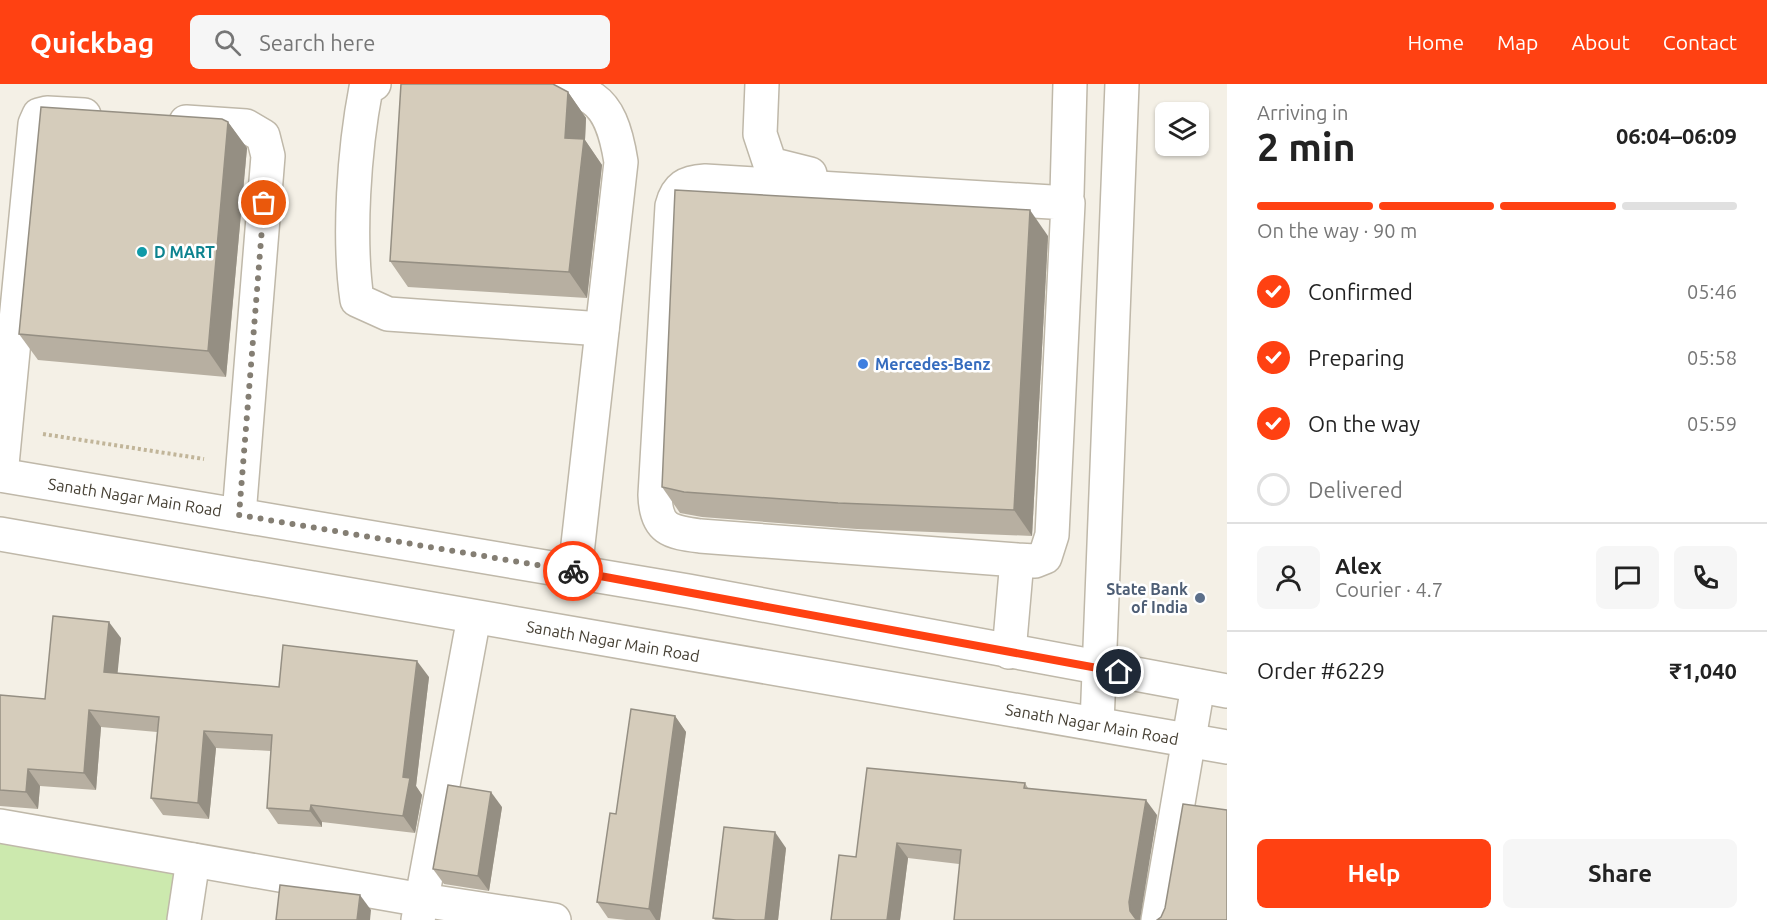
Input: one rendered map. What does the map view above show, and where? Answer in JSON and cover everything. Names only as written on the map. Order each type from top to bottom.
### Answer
[{"type":"street","points":[[374,84],[366,88],[358,131],[353,270],[357,300],[388,314],[602,328]]},
{"type":"street","points":[[515,84],[576,89],[602,104],[618,144],[621,162],[575,572]]},
{"type":"street","points":[[762,84],[760,134],[770,164],[801,174],[1117,202]]},
{"type":"street","points":[[1068,198],[705,182],[692,182],[681,186],[675,193],[672,206],[655,495],[655,510],[661,524],[676,532],[700,536],[1017,560],[1035,561],[1046,557],[1052,535],[1068,198],[1070,84]]},
{"type":"street","points":[[1097,724],[1122,84]]},
{"type":"street","points":[[0,475],[35,124],[39,115],[47,112],[117,117]]},
{"type":"street","points":[[153,120],[246,126],[263,136],[268,156],[241,465],[239,515]]},
{"type":"street","name":"Sanath Nagar Main Road","points":[[0,475],[575,572],[1213,688]]},
{"type":"street","name":"Sanath Nagar Main Road","points":[[0,534],[1227,747]]},
{"type":"street","points":[[1009,652],[1017,560]]},
{"type":"street","points":[[420,910],[474,617]]},
{"type":"street","points":[[1158,920],[1187,741],[1213,688]]},
{"type":"street","points":[[0,826],[193,860],[420,910],[554,920]]},
{"type":"street","points":[[184,920],[193,860]]},
{"type":"path","points":[[3,428],[241,465]]},
{"type":"green space","points":[[0,838],[179,869],[172,920],[0,920]]},
{"type":"building","points":[[401,84],[553,84],[568,92],[565,138],[584,139],[569,272],[390,261]]},
{"type":"building","name":"D MART","points":[[41,107],[222,119],[228,122],[208,351],[19,334]]},
{"type":"building","points":[[675,190],[1030,210],[1014,510],[838,503],[684,492],[662,487]]},
{"type":"building","points":[[53,616],[109,622],[104,672],[279,687],[283,645],[417,661],[403,777],[410,778],[403,816],[311,805],[310,811],[267,808],[272,735],[204,731],[198,803],[151,798],[159,717],[89,710],[84,773],[28,769],[26,792],[0,790],[0,695],[45,699]]},
{"type":"building","points":[[631,709],[675,716],[649,909],[597,902],[610,813],[616,814]]},
{"type":"building","points":[[867,768],[1025,783],[1024,788],[1146,800],[1129,902],[1130,911],[1138,920],[954,920],[961,850],[897,843],[887,920],[831,920],[839,855],[856,857]]},
{"type":"building","points":[[448,785],[491,792],[478,876],[433,869]]},
{"type":"building","points":[[1183,804],[1227,810],[1227,920],[1157,920],[1165,908]]},
{"type":"building","points":[[724,827],[775,832],[765,920],[713,918]]},
{"type":"building","points":[[280,885],[360,895],[357,920],[276,920]]},
{"type":"way so far","points":[[264,203],[241,465],[239,515],[573,571]]},
{"type":"place","name":"D MART","points":[[142,252]]},
{"type":"place","name":"Mercedes-Benz","points":[[863,364]]},
{"type":"place","name":"State Bank of India","points":[[1200,598]]},
{"type":"route","points":[[573,571],[1119,672]]}]
